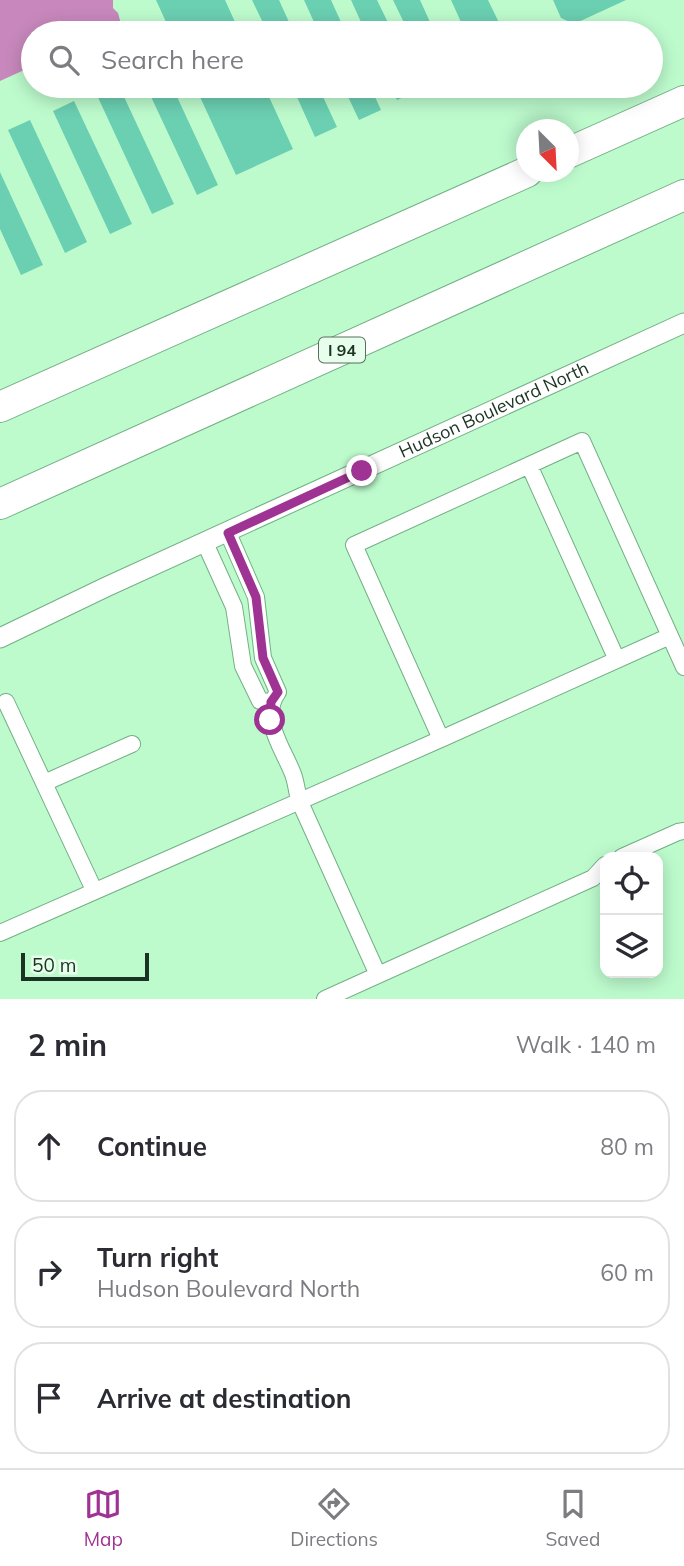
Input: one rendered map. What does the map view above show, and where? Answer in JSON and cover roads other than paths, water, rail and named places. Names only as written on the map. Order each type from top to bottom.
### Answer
[{"type":"highway","points":[[579,148],[684,101]]},
{"type":"highway","points":[[0,407],[516,177]]},
{"type":"highway","name":"I 94","points":[[0,505],[684,195]]},
{"type":"street","name":"Hudson Boulevard North","points":[[0,638],[684,324]]},
{"type":"street","points":[[441,739],[354,545],[582,441],[682,658]]},
{"type":"street","points":[[529,465],[617,660]]},
{"type":"street","points":[[228,533],[256,597],[263,658],[278,692],[271,702],[270,720],[295,777],[299,800],[377,975]]},
{"type":"street","points":[[205,543],[234,607],[243,666],[260,701],[271,702]]},
{"type":"street","points":[[0,933],[670,636]]},
{"type":"street","points":[[6,702],[94,890]]},
{"type":"street","points":[[44,783],[132,744]]},
{"type":"street","points":[[633,852],[684,831]]},
{"type":"street","points":[[325,999],[593,878],[600,870]]}]
